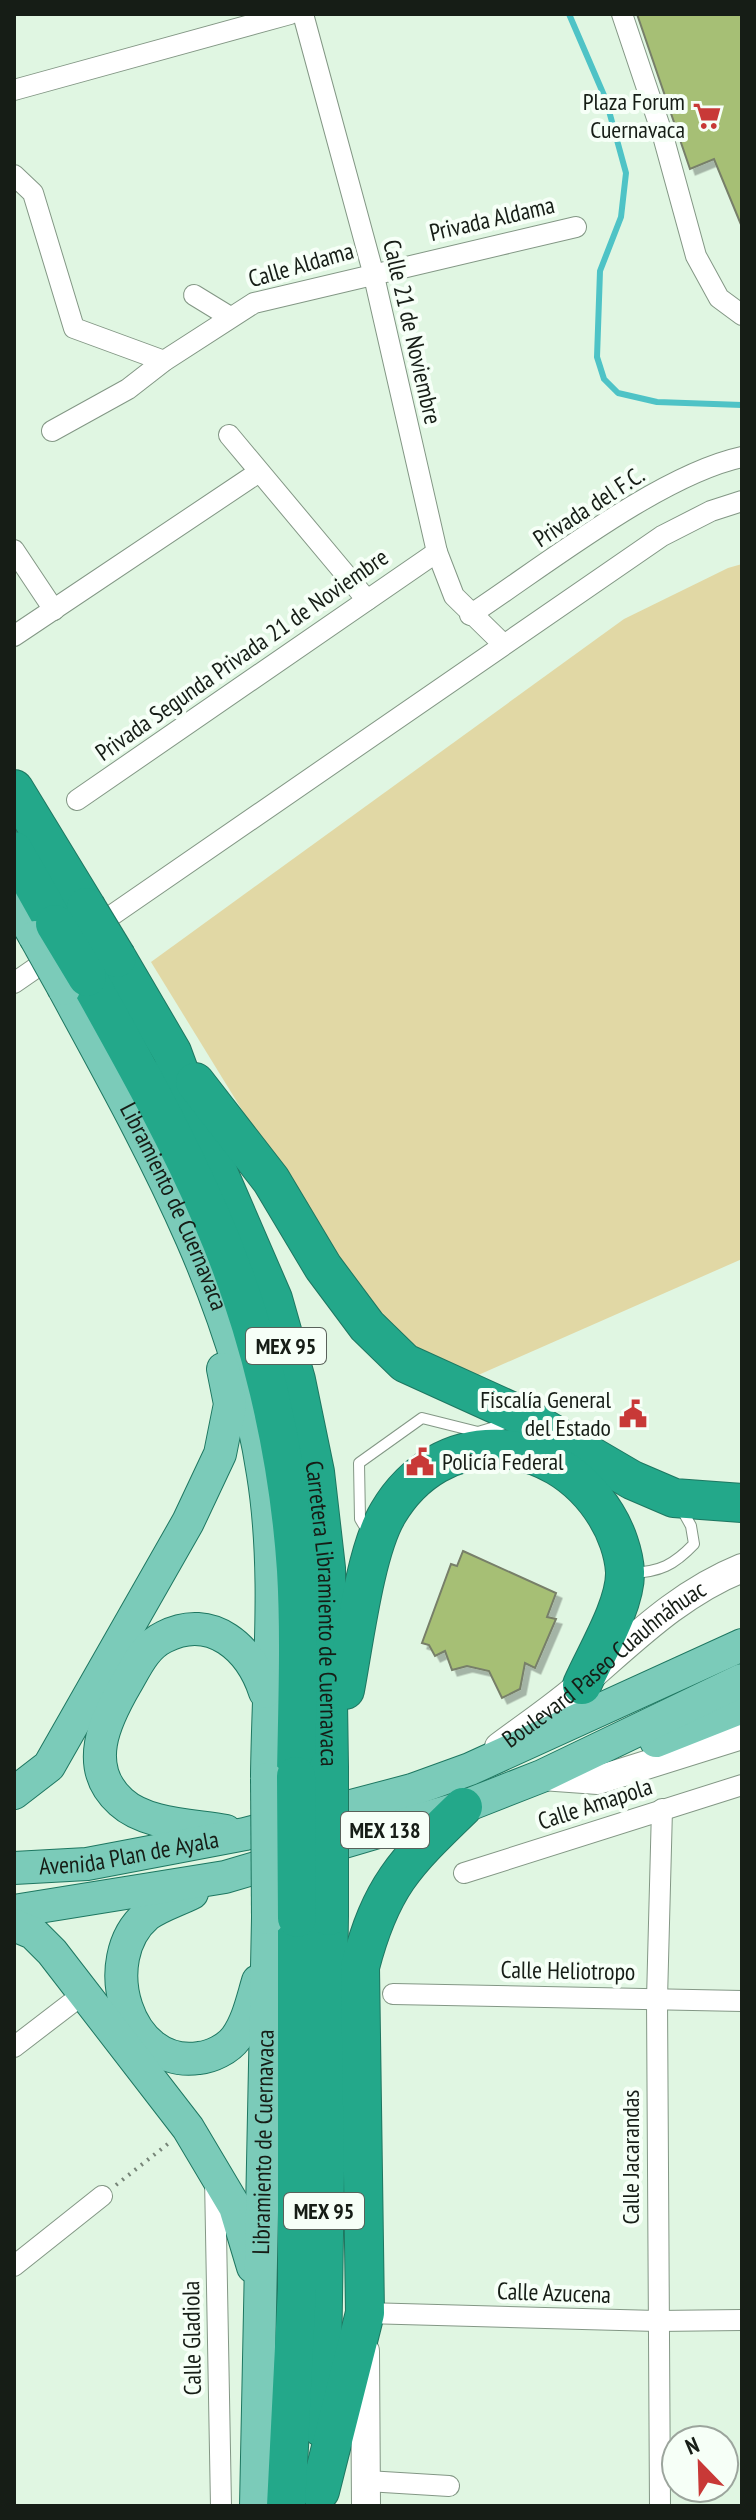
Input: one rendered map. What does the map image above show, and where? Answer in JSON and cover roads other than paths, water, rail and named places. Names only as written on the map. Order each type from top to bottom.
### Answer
[{"type":"highway","name":"Carretera Libramiento de Cuernavaca","points":[[14,789],[59,923]]},
{"type":"highway","name":"Carretera Libramiento de Cuernavaca","points":[[14,851],[89,975],[213,1221],[268,1388],[284,1466],[296,1570],[291,1923],[309,2501]]},
{"type":"highway","name":"Carretera Libramiento de Cuernavaca","points":[[89,975],[172,1052],[206,1144],[273,1299],[296,1380],[315,1472],[326,1568],[330,1684],[291,1774]]},
{"type":"highway","points":[[172,1052],[271,1180],[323,1267],[367,1326],[405,1363],[526,1418],[632,1480],[674,1498],[742,1503]]},
{"type":"highway","points":[[291,1774],[387,1514],[409,1486],[434,1464],[463,1452],[500,1447],[536,1455],[573,1476],[598,1502],[616,1531],[625,1573],[616,1609],[582,1685]]},
{"type":"highway","points":[[309,2501],[365,2313],[360,1967],[371,1925],[390,1885],[417,1851],[463,1807]]},
{"type":"main road","name":"MEX 95","points":[[14,764],[58,843],[59,923],[14,900]]},
{"type":"main road","name":"Libramiento de Cuernavaca","points":[[89,975],[130,1110],[189,1230],[230,1331],[248,1392],[264,1475],[272,1574],[268,1701],[291,1774],[291,1923],[262,2293],[256,2506]]},
{"type":"main road","points":[[14,1793],[49,1766],[188,1522],[220,1454],[230,1404],[189,1230]]},
{"type":"main road","name":"Boulevard Paseo Cuauhnáhuac","points":[[470,1769],[582,1685],[650,1622],[701,1588],[742,1568]]},
{"type":"main road","points":[[245,1834],[143,1816],[119,1801],[104,1776],[100,1751],[104,1723],[143,1655],[163,1637],[189,1628],[214,1630],[241,1647],[257,1668],[268,1701]]},
{"type":"main road","name":"Boulevard Paseo Cuauhnáhuac","points":[[245,1834],[412,1790],[470,1769],[742,1645]]},
{"type":"main road","name":"Boulevard Paseo Cuauhnáhuac","points":[[225,1877],[463,1807],[693,1716],[742,1680]]},
{"type":"main road","points":[[693,1716],[742,1707]]},
{"type":"main road","name":"Boulevard Paseo Cuauhnáhuac","points":[[542,1776],[598,1780],[742,1735]]},
{"type":"main road","name":"Avenida Plan de Ayala","points":[[14,1868],[87,1864],[245,1834]]},
{"type":"main road","points":[[225,1877],[147,1915],[128,1941],[120,1971],[132,2023],[160,2055],[183,2061],[209,2057],[234,2041],[291,1923]]},
{"type":"main road","name":"Avenida Plan de Ayala","points":[[14,1911],[225,1877]]},
{"type":"main road","points":[[14,1925],[33,1933],[52,1952],[82,1995],[188,2128],[235,2207],[262,2293]]},
{"type":"main road","points":[[365,2313],[366,2494]]},
{"type":"street","points":[[14,90],[290,14]]},
{"type":"street","name":"Calle 21 de Noviembre","points":[[303,14],[373,272],[437,552],[454,596],[503,644]]},
{"type":"street","points":[[622,14],[663,136],[696,256],[719,298],[742,315]]},
{"type":"street","points":[[14,175],[33,193],[74,328],[164,361]]},
{"type":"street","name":"Privada Aldama","points":[[373,272],[576,227]]},
{"type":"street","name":"Calle Aldama","points":[[164,361],[214,332],[230,317],[254,303],[373,272]]},
{"type":"street","points":[[194,295],[230,317]]},
{"type":"street","points":[[52,431],[128,389],[164,361]]},
{"type":"street","points":[[229,435],[367,600]]},
{"type":"street","name":"Privada del F.C.","points":[[470,615],[653,495],[726,460],[742,457]]},
{"type":"street","points":[[14,636],[259,472]]},
{"type":"street","points":[[14,983],[662,536],[711,511],[742,501]]},
{"type":"street","points":[[14,550],[54,610]]},
{"type":"street","name":"Privada Segunda Privada 21 de Noviembre","points":[[77,800],[437,552]]},
{"type":"street","name":"Calle Amapola","points":[[464,1873],[742,1785]]},
{"type":"street","name":"Calle Jacarandas","points":[[660,2506],[657,1999],[662,1809]]},
{"type":"street","name":"Calle Heliotropo","points":[[393,1994],[742,2001]]},
{"type":"street","points":[[14,2047],[74,2001]]},
{"type":"street","name":"Calle Gladiola","points":[[215,2170],[221,2506]]},
{"type":"street","points":[[14,2266],[102,2196]]},
{"type":"street","name":"Calle Azucena","points":[[365,2313],[657,2321],[742,2320]]},
{"type":"street","points":[[366,2494],[449,2486]]},
{"type":"lane","points":[[375,1545],[360,1519],[359,1463],[422,1418],[478,1432],[526,1418]]},
{"type":"lane","points":[[625,1573],[654,1572],[675,1564],[694,1544],[691,1526],[674,1498]]},
{"type":"waterway","points":[[569,14],[606,100],[626,173],[621,217],[600,271],[597,357],[604,379],[618,393],[657,402],[742,405]]},
{"type":"place","name":"Plaza Forum Cuernavaca","points":[[707,116]]},
{"type":"place","name":"Fiscalía General del Estado","points":[[633,1414]]},
{"type":"place","name":"Policía Federal","points":[[420,1462]]}]
